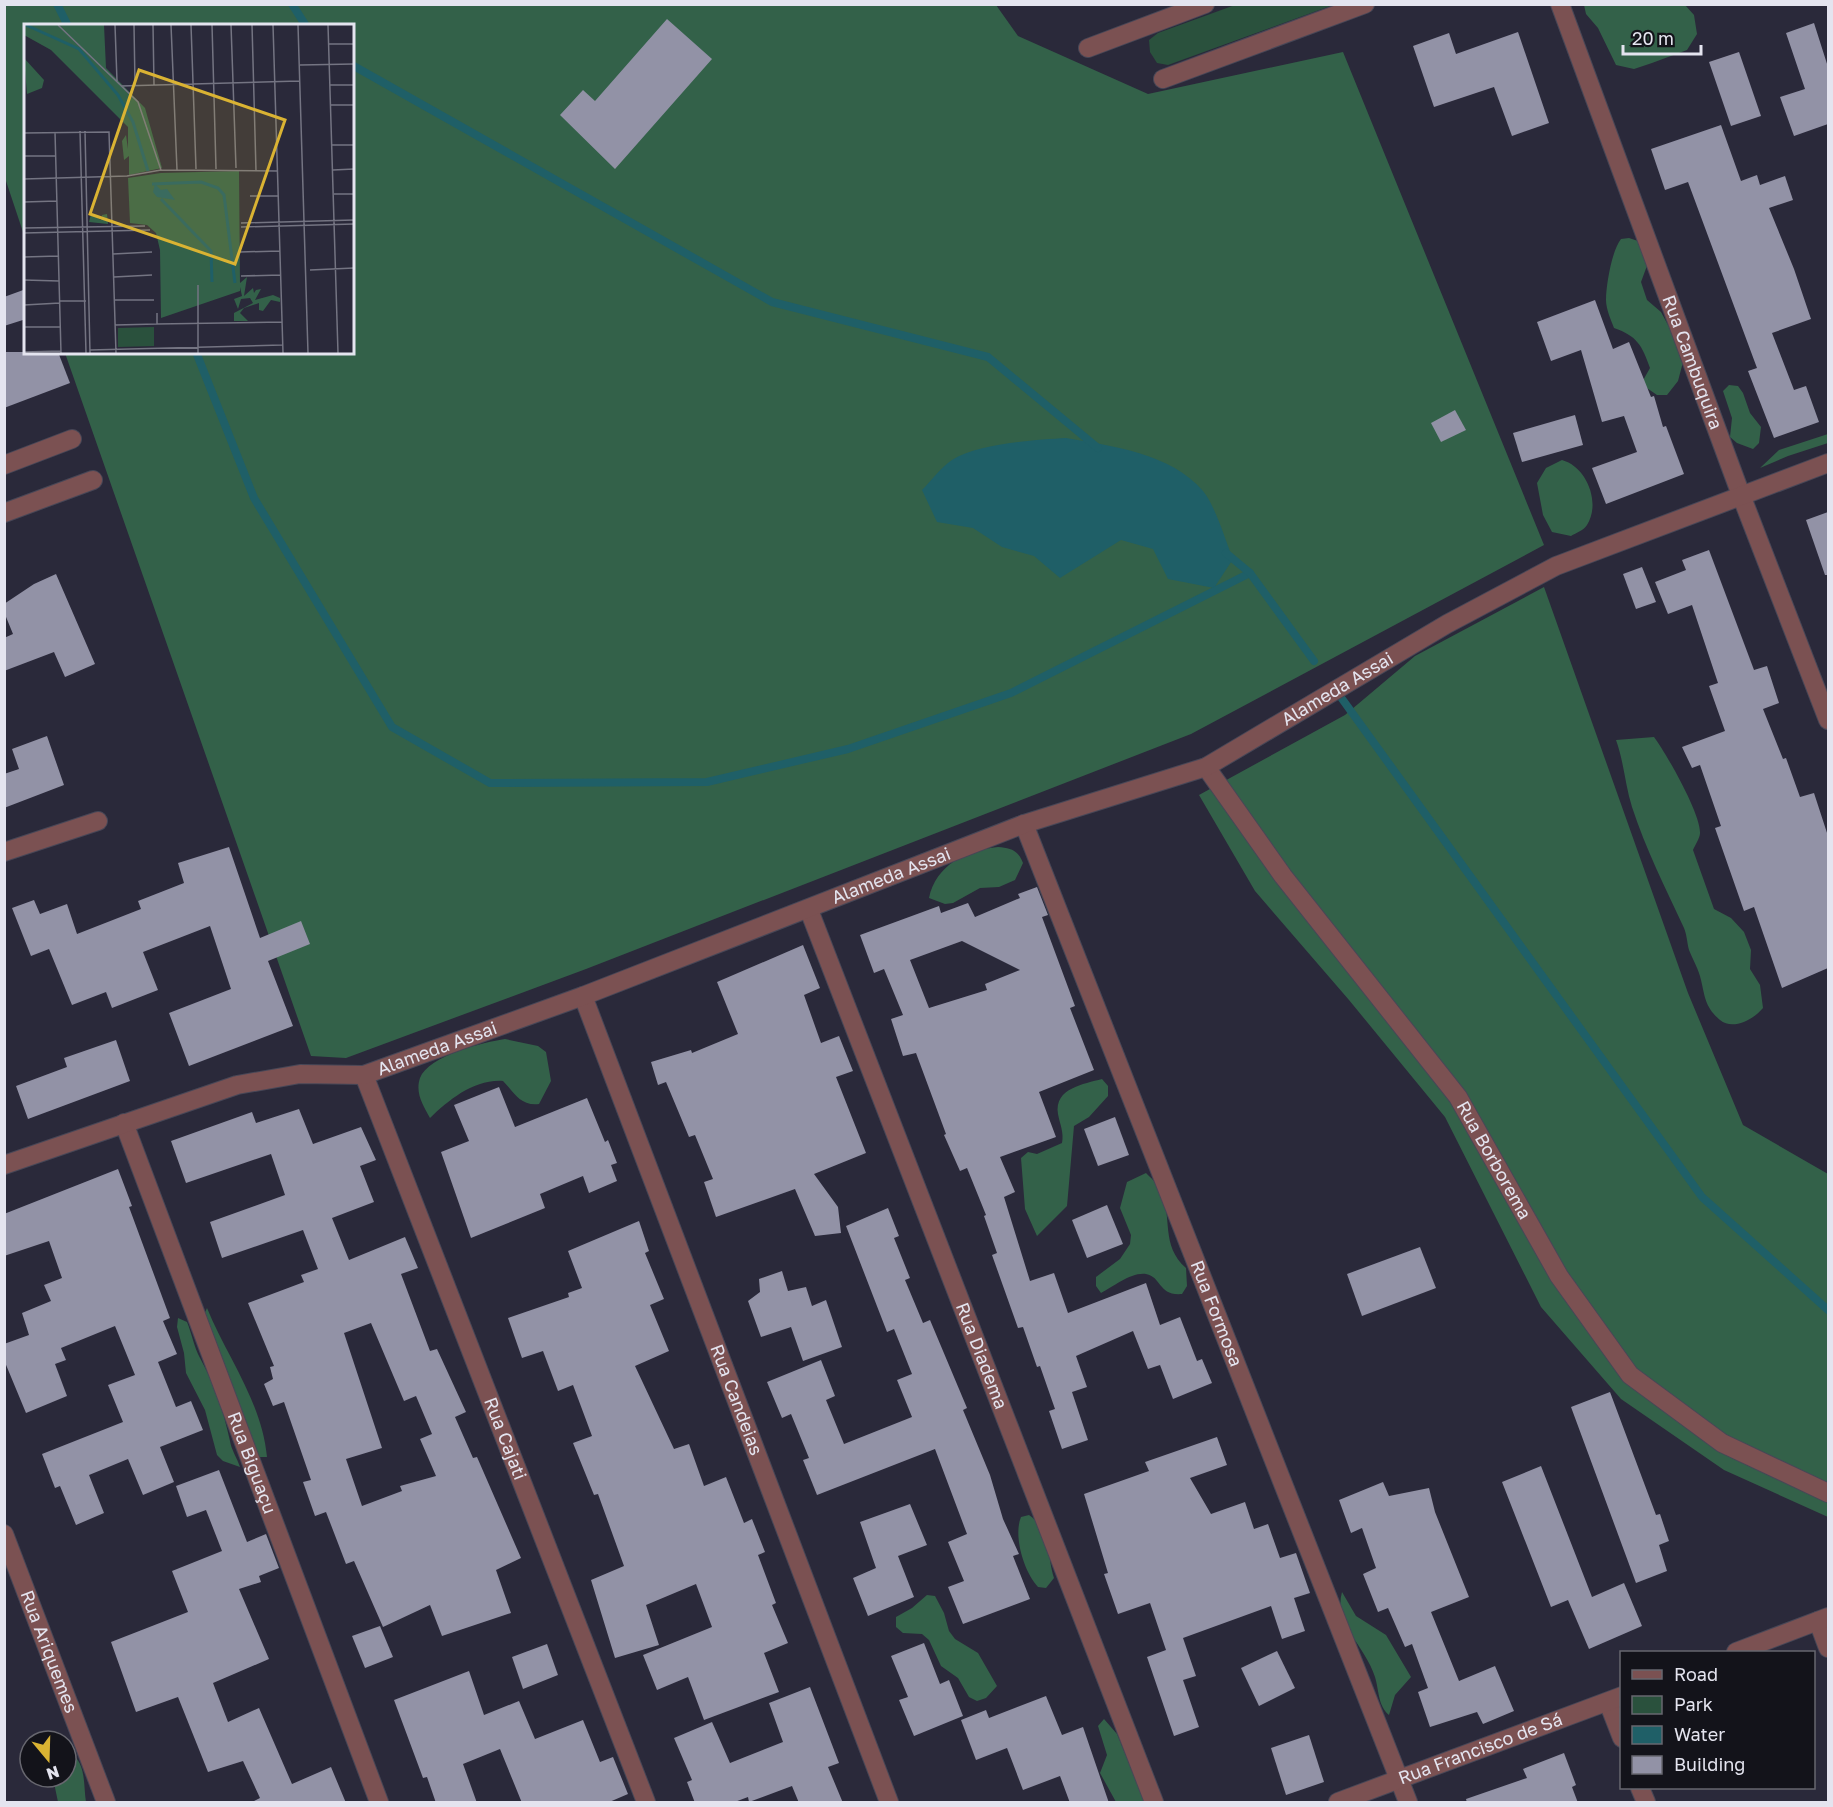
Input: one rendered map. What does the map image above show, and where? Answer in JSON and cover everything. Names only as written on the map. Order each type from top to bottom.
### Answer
[{"type":"street","points":[[1088,48],[1205,4]]},
{"type":"street","points":[[1162,79],[1365,4]]},
{"type":"street","name":"Rua Cambuquira","points":[[1560,4],[1741,495],[1828,720]]},
{"type":"street","points":[[4,465],[72,439]]},
{"type":"street","name":"Alameda Assai","points":[[4,1165],[237,1085],[300,1074],[364,1075],[584,996],[809,910],[1024,824],[1206,767],[1447,624],[1556,566],[1828,463]]},
{"type":"street","points":[[4,513],[93,480]]},
{"type":"street","name":"Rua Borborema","points":[[1206,767],[1283,876],[1458,1097],[1559,1276],[1630,1375],[1722,1443],[1828,1493]]},
{"type":"street","points":[[4,852],[98,821]]},
{"type":"street","name":"Rua Formosa","points":[[1024,824],[1408,1803]]},
{"type":"street","name":"Rua Diadema","points":[[809,910],[1154,1803]]},
{"type":"street","name":"Rua Candeias","points":[[584,996],[889,1803]]},
{"type":"street","name":"Rua Cajati","points":[[364,1075],[646,1803]]},
{"type":"street","name":"Rua Biguaçu","points":[[124,1123],[380,1803]]},
{"type":"street","name":"Rua Ariquemes","points":[[4,1534],[106,1803]]},
{"type":"street","points":[[1741,1651],[1823,1619],[1828,1648]]},
{"type":"street","points":[[1615,1699],[1620,1727]]},
{"type":"street","name":"Rua Francisco de Sá","points":[[1338,1803],[1615,1699]]},
{"type":"street","points":[[1640,1789],[1646,1803]]},
{"type":"green space","points":[[1235,5],[1333,5],[1168,65],[1157,63],[1150,52],[1149,40],[1158,33]]},
{"type":"shaded area","points":[[4,5],[996,5],[1018,36],[1148,94],[1343,52],[1544,545],[1191,734],[586,969],[346,1058],[311,1056],[65,354],[354,354],[354,24],[24,24],[24,235],[5,178]]},
{"type":"shaded area","points":[[1584,5],[1685,5],[1694,15],[1697,34],[1687,50],[1634,69],[1616,65],[1598,28],[1586,14]]},
{"type":"shaded area","points":[[1629,238],[1638,241],[1648,263],[1641,282],[1647,300],[1661,312],[1674,336],[1683,362],[1678,381],[1667,395],[1657,395],[1641,384],[1650,368],[1644,353],[1638,342],[1628,334],[1614,328],[1607,307],[1607,286],[1615,251],[1621,239]]},
{"type":"shaded area","points":[[1729,385],[1738,386],[1750,413],[1761,427],[1759,443],[1753,449],[1737,443],[1730,437],[1732,418],[1723,391]]},
{"type":"shaded area","points":[[1828,434],[1828,443],[1760,468],[1779,450]]},
{"type":"shaded area","points":[[1562,460],[1571,464],[1585,478],[1592,497],[1593,507],[1587,525],[1571,536],[1552,532],[1543,515],[1537,483],[1546,468]]},
{"type":"shaded area","points":[[1544,587],[1688,993],[1743,1125],[1828,1174],[1828,1517],[1724,1470],[1621,1399],[1541,1307],[1445,1117],[1349,1000],[1255,891],[1199,795],[1345,715],[1415,656]]},
{"type":"shaded area","points":[[1654,737],[1674,769],[1695,812],[1700,833],[1693,850],[1714,909],[1731,918],[1744,932],[1751,950],[1750,969],[1760,985],[1763,1008],[1754,1016],[1737,1024],[1720,1020],[1708,1006],[1699,972],[1689,950],[1686,933],[1632,807],[1616,740]]},
{"type":"shaded area","points":[[998,847],[1014,850],[1019,855],[1023,863],[1015,880],[999,887],[980,888],[953,903],[945,904],[929,898],[938,877],[954,861],[975,852]]},
{"type":"shaded area","points":[[505,1039],[538,1046],[546,1052],[551,1081],[539,1104],[522,1101],[503,1081],[492,1081],[463,1092],[430,1118],[418,1089],[420,1078],[425,1070],[458,1051]]},
{"type":"shaded area","points":[[1102,1079],[1108,1086],[1108,1096],[1089,1117],[1074,1126],[1067,1206],[1037,1236],[1025,1209],[1021,1158],[1028,1152],[1037,1154],[1062,1143],[1058,1114],[1061,1098],[1079,1085]]},
{"type":"shaded area","points":[[1146,1173],[1161,1192],[1170,1240],[1178,1259],[1186,1268],[1187,1286],[1182,1294],[1174,1294],[1164,1289],[1151,1276],[1140,1274],[1101,1293],[1096,1286],[1096,1277],[1120,1259],[1130,1244],[1131,1235],[1120,1208],[1127,1182]]},
{"type":"shaded area","points":[[207,1308],[251,1399],[264,1437],[267,1457],[253,1457],[203,1317]]},
{"type":"shaded area","points":[[178,1318],[187,1322],[196,1349],[218,1398],[240,1467],[223,1461],[217,1455],[205,1410],[186,1373],[184,1353],[177,1327]]},
{"type":"shaded area","points":[[1029,1515],[1041,1528],[1047,1544],[1054,1578],[1046,1588],[1038,1587],[1028,1572],[1021,1554],[1019,1525],[1021,1517]]},
{"type":"shaded area","points":[[1342,1592],[1356,1616],[1386,1635],[1411,1677],[1395,1695],[1389,1715],[1381,1702],[1371,1666],[1346,1625],[1340,1603]]},
{"type":"shaded area","points":[[927,1595],[935,1596],[944,1613],[949,1631],[955,1639],[978,1653],[997,1686],[986,1698],[977,1701],[969,1697],[958,1678],[941,1666],[929,1640],[922,1634],[903,1633],[896,1627],[896,1617],[912,1608]]},
{"type":"shaded area","points":[[1104,1719],[1117,1734],[1145,1802],[1116,1802],[1100,1773],[1107,1755],[1098,1726]]},
{"type":"shaded area","points":[[78,1761],[84,1780],[86,1802],[58,1802],[55,1789],[78,1789]]},
{"type":"water","points":[[1066,438],[1139,453],[1174,468],[1190,478],[1203,491],[1216,515],[1233,559],[1214,588],[1168,579],[1153,549],[1121,540],[1060,578],[1034,556],[1002,547],[973,528],[937,522],[922,490],[952,460],[963,454],[991,446]]},
{"type":"building","points":[[667,19],[712,59],[615,169],[560,115],[583,90],[595,101]]},
{"type":"building","points":[[1814,23],[1828,67],[1828,124],[1794,136],[1780,97],[1805,89],[1786,33]]},
{"type":"building","points":[[1518,32],[1549,123],[1512,136],[1494,87],[1434,107],[1413,46],[1449,33],[1456,54]]},
{"type":"building","points":[[1739,52],[1761,116],[1731,126],[1709,62]]},
{"type":"building","points":[[1721,125],[1741,181],[1757,175],[1760,185],[1785,176],[1793,200],[1769,208],[1811,319],[1772,333],[1794,390],[1806,386],[1819,422],[1774,438],[1748,371],[1757,368],[1688,182],[1665,190],[1651,149]]},
{"type":"building","points":[[24,290],[24,320],[4,326],[4,297]]},
{"type":"building","points":[[1595,300],[1613,349],[1629,342],[1651,397],[1654,396],[1663,427],[1666,426],[1684,474],[1606,504],[1592,468],[1637,452],[1624,416],[1602,422],[1581,350],[1551,361],[1537,322]]},
{"type":"building","points":[[4,352],[59,354],[70,383],[4,408]]},
{"type":"building","points":[[1455,410],[1466,430],[1441,442],[1431,423]]},
{"type":"building","points":[[1575,415],[1583,445],[1522,462],[1513,433]]},
{"type":"building","points":[[1828,512],[1828,575],[1825,575],[1806,520]]},
{"type":"building","points":[[1709,550],[1754,670],[1767,666],[1779,703],[1763,709],[1783,759],[1786,758],[1800,797],[1814,793],[1828,836],[1828,968],[1782,988],[1754,907],[1744,911],[1715,828],[1721,826],[1700,765],[1692,768],[1682,747],[1725,731],[1709,686],[1718,683],[1692,605],[1668,614],[1655,582],[1686,570],[1682,560]]},
{"type":"building","points":[[1642,567],[1656,602],[1636,609],[1623,574]]},
{"type":"building","points":[[56,574],[95,664],[65,677],[54,652],[4,671],[4,638],[13,634],[4,612],[4,604],[34,584]]},
{"type":"building","points":[[47,736],[64,785],[4,808],[4,774],[19,769],[12,749]]},
{"type":"building","points":[[229,847],[260,938],[301,921],[310,944],[268,961],[293,1026],[189,1066],[169,1013],[231,989],[210,926],[143,952],[158,990],[112,1008],[106,992],[72,1005],[49,949],[31,956],[12,908],[34,900],[40,914],[67,904],[77,934],[141,909],[138,901],[184,883],[178,863]]},
{"type":"building","points":[[1037,887],[1048,915],[1042,917],[1075,1006],[1070,1008],[1094,1070],[1039,1092],[1056,1137],[1000,1157],[1015,1192],[1004,1197],[1030,1281],[1054,1273],[1068,1313],[1146,1283],[1160,1325],[1180,1317],[1197,1361],[1202,1359],[1212,1383],[1173,1399],[1160,1365],[1148,1369],[1133,1331],[1076,1356],[1087,1387],[1072,1392],[1088,1440],[1062,1449],[1049,1411],[1055,1409],[1040,1366],[1037,1367],[1023,1327],[1018,1328],[992,1255],[997,1253],[984,1216],[986,1215],[967,1168],[960,1171],[944,1135],[946,1134],[916,1053],[903,1056],[891,1019],[903,1015],[884,969],[874,973],[860,935],[939,906],[941,913],[968,903],[975,917],[1020,898],[1018,894]],"holes":[[[962,941],[1020,970],[985,984],[987,990],[929,1008],[910,960]]]},
{"type":"building","points":[[803,945],[820,988],[804,995],[821,1043],[839,1036],[853,1071],[836,1077],[866,1153],[814,1174],[838,1207],[841,1233],[815,1236],[795,1189],[716,1217],[704,1182],[713,1179],[695,1135],[689,1137],[666,1082],[658,1085],[651,1062],[691,1050],[692,1053],[738,1034],[717,982]]},
{"type":"building","points":[[116,1040],[130,1081],[28,1119],[16,1086],[67,1067],[64,1058]]},
{"type":"building","points":[[499,1087],[515,1127],[587,1098],[605,1142],[608,1140],[617,1163],[611,1165],[617,1181],[589,1193],[583,1176],[540,1194],[545,1208],[471,1238],[441,1152],[469,1141],[454,1105]]},
{"type":"building","points":[[299,1109],[313,1144],[361,1127],[376,1160],[360,1166],[374,1202],[332,1218],[349,1260],[405,1237],[418,1268],[401,1274],[430,1351],[437,1349],[466,1412],[455,1417],[473,1458],[477,1457],[521,1558],[496,1570],[511,1613],[442,1636],[430,1605],[383,1627],[354,1561],[346,1564],[326,1512],[315,1516],[303,1482],[311,1480],[284,1402],[273,1406],[264,1384],[273,1379],[270,1367],[274,1366],[248,1303],[304,1282],[301,1275],[318,1269],[303,1230],[222,1258],[210,1222],[285,1195],[271,1154],[186,1183],[171,1141],[252,1112],[256,1123]],"holes":[[[371,1323],[404,1401],[416,1396],[432,1434],[420,1439],[436,1476],[400,1486],[402,1491],[362,1506],[346,1459],[382,1448],[344,1333]]]},
{"type":"building","points":[[1115,1117],[1129,1155],[1098,1166],[1084,1129]]},
{"type":"building","points":[[118,1169],[132,1206],[129,1207],[170,1318],[163,1321],[177,1354],[158,1362],[176,1407],[191,1401],[203,1430],[160,1447],[174,1482],[143,1495],[128,1459],[89,1475],[104,1513],[76,1525],[60,1486],[55,1488],[42,1454],[123,1422],[108,1385],[135,1375],[115,1326],[61,1348],[66,1360],[55,1364],[67,1396],[26,1413],[4,1360],[4,1344],[29,1335],[22,1313],[51,1301],[44,1285],[62,1278],[49,1241],[4,1256],[4,1214]]},
{"type":"building","points":[[1107,1205],[1123,1244],[1087,1258],[1072,1220]]},
{"type":"building","points":[[888,1208],[899,1236],[894,1238],[910,1278],[905,1280],[923,1323],[930,1320],[967,1408],[963,1410],[990,1475],[1003,1519],[1019,1554],[1013,1556],[1030,1599],[963,1624],[948,1587],[964,1581],[948,1542],[967,1534],[935,1449],[817,1495],[803,1460],[809,1458],[791,1414],[782,1418],[767,1382],[821,1360],[835,1396],[826,1400],[844,1444],[912,1417],[897,1380],[912,1374],[894,1329],[887,1332],[846,1226]]},
{"type":"building","points":[[639,1221],[649,1251],[645,1253],[664,1299],[650,1305],[669,1351],[635,1366],[674,1449],[689,1444],[704,1486],[726,1477],[744,1523],[752,1519],[765,1552],[758,1555],[776,1603],[772,1605],[788,1643],[764,1653],[779,1692],[704,1720],[688,1677],[657,1690],[643,1655],[712,1627],[696,1584],[646,1605],[659,1645],[615,1658],[591,1580],[624,1566],[598,1494],[594,1495],[573,1443],[592,1436],[573,1385],[558,1391],[543,1351],[522,1358],[508,1318],[569,1297],[568,1293],[582,1288],[568,1251]]},
{"type":"building","points":[[1420,1247],[1436,1288],[1362,1316],[1347,1274]]},
{"type":"building","points":[[782,1271],[788,1291],[806,1287],[812,1306],[826,1300],[842,1347],[803,1361],[791,1327],[761,1337],[748,1301],[760,1292],[759,1279]]},
{"type":"building","points":[[1610,1392],[1656,1515],[1660,1514],[1669,1541],[1659,1545],[1667,1571],[1636,1583],[1571,1407]]},
{"type":"building","points":[[1217,1437],[1227,1465],[1190,1478],[1211,1514],[1245,1502],[1254,1529],[1268,1524],[1280,1558],[1296,1553],[1310,1593],[1294,1598],[1305,1631],[1282,1639],[1271,1606],[1183,1638],[1196,1676],[1183,1680],[1199,1727],[1174,1736],[1147,1657],[1166,1650],[1150,1603],[1118,1614],[1104,1574],[1108,1573],[1084,1494],[1149,1471],[1145,1462]]},
{"type":"building","points":[[1541,1466],[1592,1597],[1624,1583],[1642,1626],[1589,1649],[1568,1600],[1551,1607],[1502,1482]]},
{"type":"building","points":[[219,1470],[247,1542],[266,1534],[279,1568],[259,1576],[261,1582],[239,1589],[269,1659],[213,1683],[228,1722],[259,1708],[292,1784],[331,1767],[346,1803],[250,1803],[260,1798],[243,1761],[208,1772],[178,1697],[136,1712],[111,1642],[188,1612],[172,1571],[222,1551],[206,1510],[187,1517],[176,1486]]},
{"type":"building","points":[[1383,1482],[1389,1496],[1429,1488],[1435,1512],[1469,1597],[1431,1612],[1459,1681],[1495,1666],[1514,1711],[1483,1724],[1477,1712],[1430,1727],[1418,1692],[1428,1688],[1412,1644],[1405,1647],[1388,1608],[1378,1612],[1363,1574],[1376,1568],[1362,1528],[1351,1533],[1339,1500]]},
{"type":"building","points":[[910,1504],[927,1545],[898,1556],[914,1597],[868,1616],[853,1578],[876,1568],[860,1522]]},
{"type":"building","points":[[380,1626],[393,1657],[365,1668],[352,1636]]},
{"type":"building","points":[[924,1643],[940,1684],[949,1680],[963,1716],[914,1736],[899,1700],[908,1697],[891,1656]]},
{"type":"building","points":[[547,1644],[558,1675],[523,1689],[512,1657]]},
{"type":"building","points":[[1277,1651],[1295,1688],[1259,1706],[1241,1668]]},
{"type":"building","points":[[469,1671],[484,1715],[519,1701],[535,1739],[583,1720],[600,1762],[613,1757],[628,1794],[607,1803],[522,1803],[500,1749],[463,1764],[477,1803],[436,1803],[427,1777],[423,1778],[394,1700]]},
{"type":"building","points":[[810,1687],[839,1763],[828,1767],[843,1803],[799,1803],[792,1786],[749,1802],[748,1797],[732,1803],[695,1803],[687,1782],[692,1780],[674,1738],[712,1722],[730,1763],[783,1742],[769,1703]]},
{"type":"building","points":[[1046,1696],[1062,1735],[1083,1727],[1109,1803],[1070,1803],[1060,1776],[1023,1790],[1007,1748],[976,1760],[961,1720],[986,1710],[989,1718]]},
{"type":"building","points":[[1309,1735],[1324,1782],[1286,1795],[1271,1748]]},
{"type":"building","points":[[1564,1753],[1576,1785],[1572,1787],[1578,1803],[1467,1803],[1466,1799],[1527,1778],[1523,1769]]},
{"type":"waterway","points":[[57,4],[67,24]]},
{"type":"waterway","points":[[292,4],[305,24]]},
{"type":"waterway","points":[[354,66],[772,302],[988,357],[1098,448]]},
{"type":"waterway","points":[[197,354],[254,498],[392,727],[490,783],[707,782],[848,749],[1011,693],[1250,573]]},
{"type":"waterway","points":[[1226,553],[1250,573],[1314,661]]},
{"type":"waterway","points":[[1340,696],[1702,1197],[1828,1310]]}]
